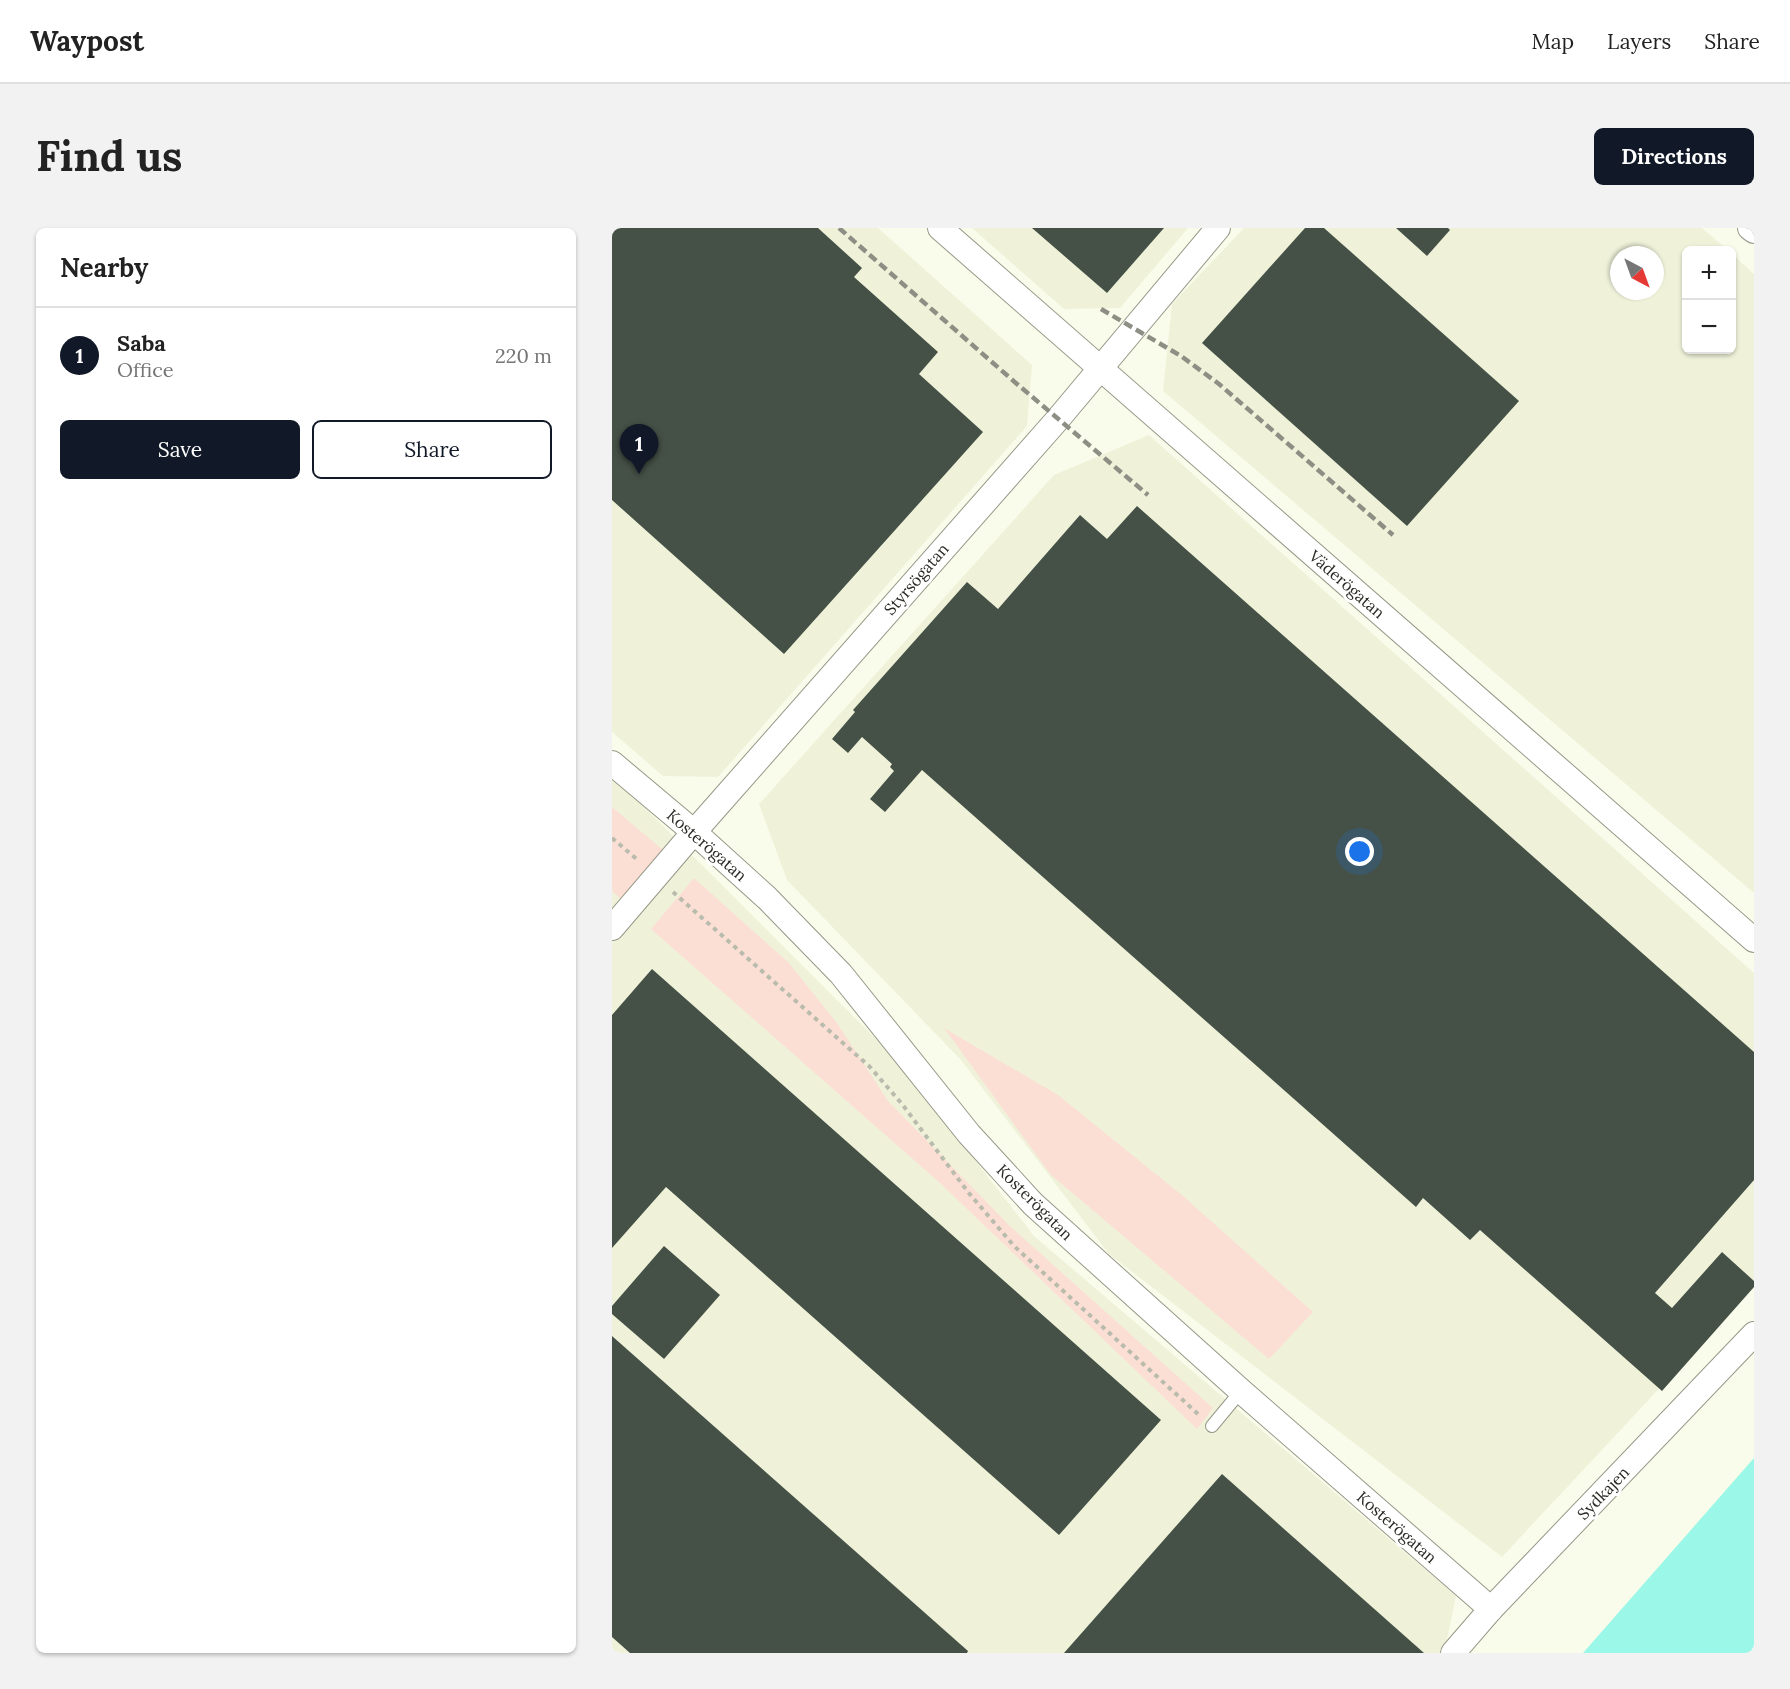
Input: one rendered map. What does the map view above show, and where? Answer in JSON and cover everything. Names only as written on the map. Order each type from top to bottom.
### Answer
[{"type":"street","name":"Väderögatan","points":[[940,228],[1754,940]]},
{"type":"street","name":"Styrsögatan","points":[[612,928],[1101,368],[1218,228]]},
{"type":"street","points":[[1750,228],[1754,231]]},
{"type":"street","name":"Kosterögatan","points":[[612,763],[694,832],[767,898],[841,974],[969,1134],[1033,1204],[1241,1391],[1491,1609]]},
{"type":"street","name":"Sydkajen","points":[[1453,1653],[1491,1609],[1754,1334]]},
{"type":"lane","points":[[1212,1426],[1241,1391]]},
{"type":"path","points":[[612,838],[870,1067],[902,1104],[968,1192],[1014,1245],[1212,1426]]},
{"type":"shaded area","points":[[612,228],[878,228],[1032,365],[1027,426],[718,777],[663,776],[612,732]]},
{"type":"shaded area","points":[[972,228],[1188,228],[1120,308],[1064,309]]},
{"type":"shaded area","points":[[1244,228],[1702,228],[1723,246],[1682,246],[1682,354],[1736,354],[1736,258],[1754,274],[1754,893],[1163,391],[1172,304]]},
{"type":"shaded area","points":[[1149,435],[1754,973],[1754,1287],[1502,1557],[1109,1254],[961,1060],[787,880],[759,804],[1054,475]]},
{"type":"shaded area","points":[[612,779],[632,795],[899,1062],[1034,1236],[1456,1596],[1445,1649],[1442,1653],[612,1653]]},
{"type":"shaded area","points":[[612,807],[663,850],[622,900],[612,891]]},
{"type":"shaded area","points":[[694,878],[789,963],[837,1023],[888,1101],[1011,1227],[1213,1408],[1197,1429],[940,1183],[651,929]]},
{"type":"shaded area","points":[[944,1028],[1058,1095],[1183,1196],[1313,1312],[1269,1359],[1051,1175]]},
{"type":"water","points":[[1754,1458],[1754,1653],[1583,1653]]},
{"type":"building","points":[[612,228],[818,228],[862,268],[854,277],[938,352],[919,374],[983,432],[784,654],[612,500]]},
{"type":"building","points":[[1032,228],[1164,228],[1107,293]]},
{"type":"building","points":[[1305,228],[1324,228],[1519,401],[1407,526],[1202,343]]},
{"type":"building","points":[[1396,228],[1448,228],[1450,230],[1427,256]]},
{"type":"building","points":[[1137,506],[1754,1052],[1754,1180],[1655,1293],[1672,1308],[1722,1252],[1754,1281],[1754,1287],[1662,1391],[1480,1230],[1470,1240],[1423,1198],[1416,1207],[922,770],[885,812],[870,799],[894,771],[890,767],[892,764],[862,737],[848,753],[832,739],[855,712],[853,710],[967,582],[998,609],[1080,515],[1107,539]]},
{"type":"building","points":[[652,969],[1161,1420],[1059,1535],[666,1187],[612,1248],[612,1015]]},
{"type":"building","points":[[664,1246],[720,1295],[664,1359],[612,1314],[612,1306]]},
{"type":"building","points":[[612,1336],[968,1651],[967,1653],[630,1653],[612,1637]]},
{"type":"building","points":[[1222,1474],[1424,1653],[1064,1653]]},
{"type":"railway","points":[[839,228],[1148,495]]},
{"type":"railway","points":[[1101,309],[1181,356],[1219,384],[1393,535]]},
{"type":"place","name":"Saba","points":[[639,474]]}]
